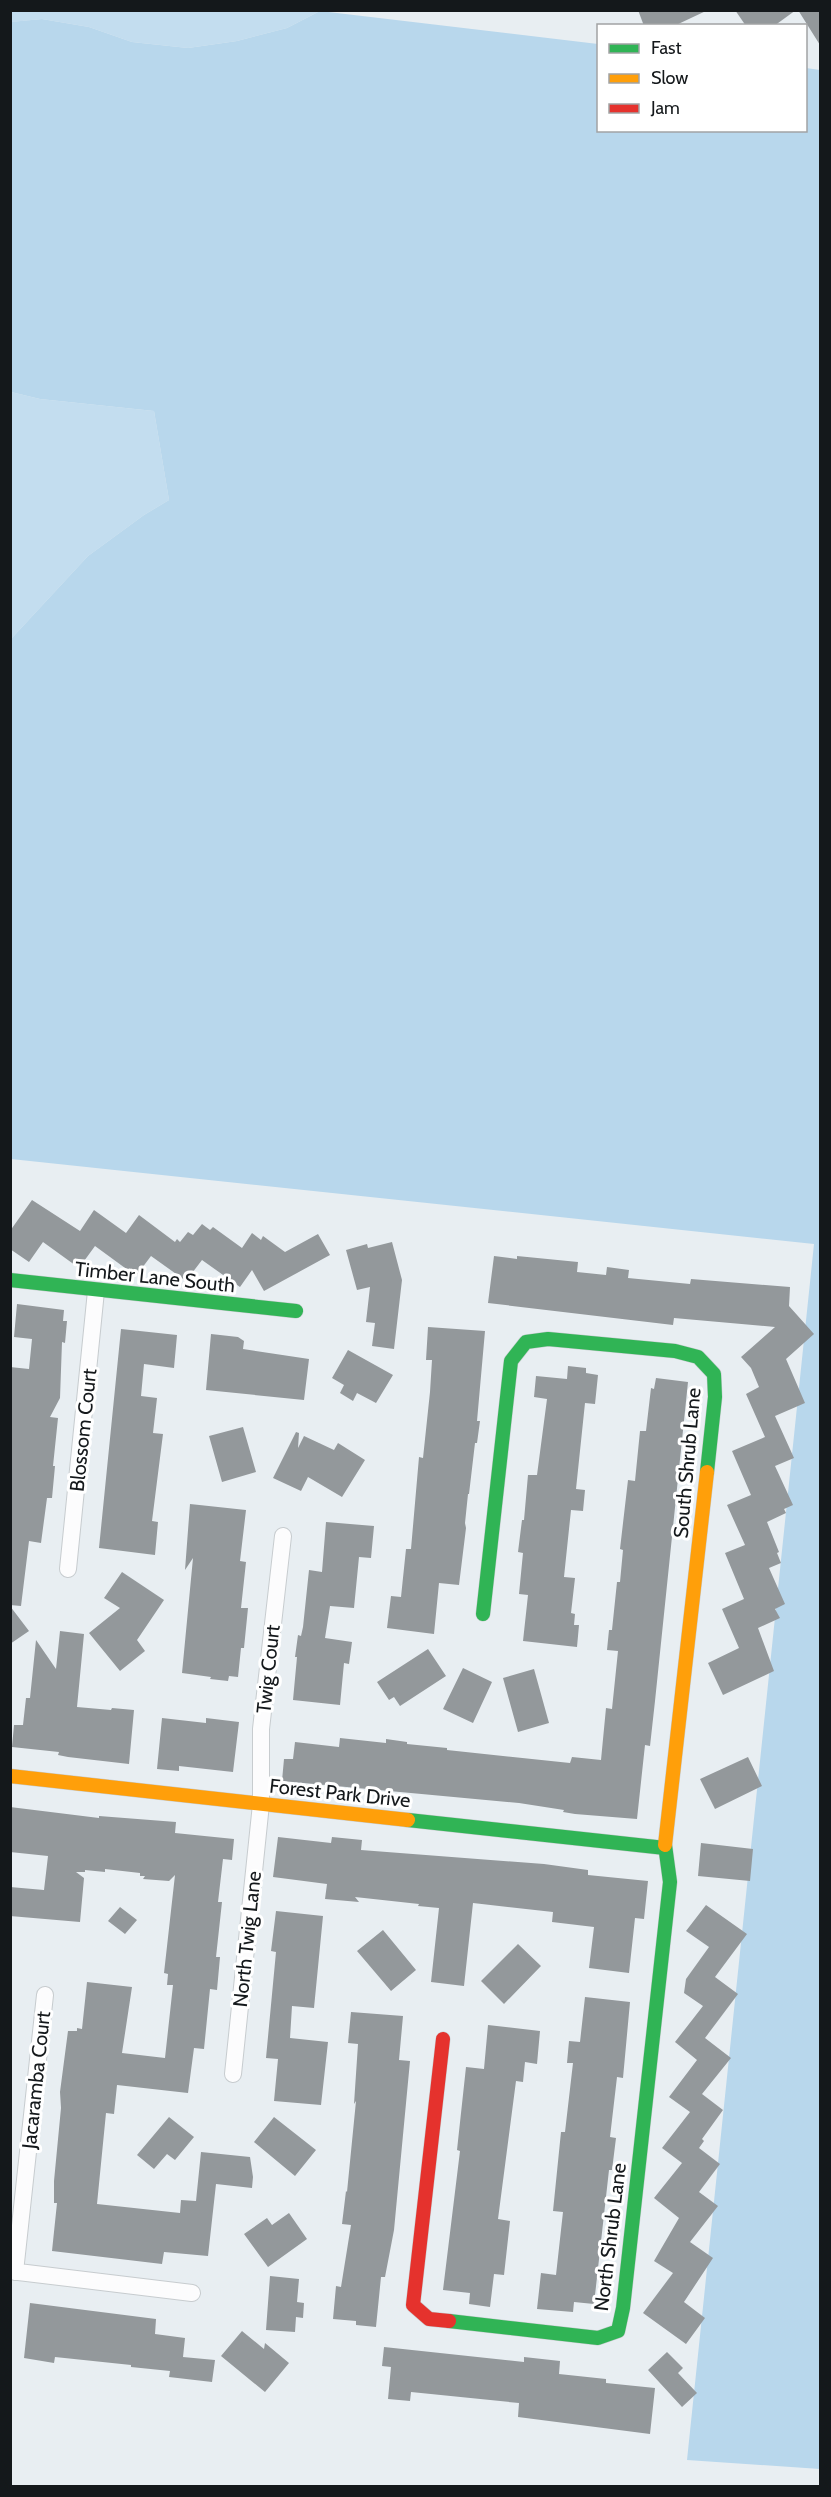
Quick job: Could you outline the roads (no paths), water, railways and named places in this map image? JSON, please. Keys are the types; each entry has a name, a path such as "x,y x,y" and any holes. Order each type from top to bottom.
{"street":[{"name":"Timber Lane South","path":"10,1280 296,1311"},
{"name":"Blossom Court","path":"68,1569 96,1291"},
{"name":"South Shrub Lane","path":"483,1614 511,1361 526,1342 548,1339 675,1351 698,1357 714,1374 715,1397 665,1848"},
{"name":"Twig Court","path":"261,1803 261,1729 283,1536"},
{"name":"Forest Park Drive","path":"10,1776 665,1848"},
{"name":"North Twig Lane","path":"233,2074 261,1803"},
{"name":"North Shrub Lane","path":"443,2038 413,2305 429,2319 598,2338 618,2331 623,2308 670,1882 665,1848"},
{"name":"Jacaramba Court","path":"13,2272 45,1995"},
{"path":"13,2272 192,2293"}]}
